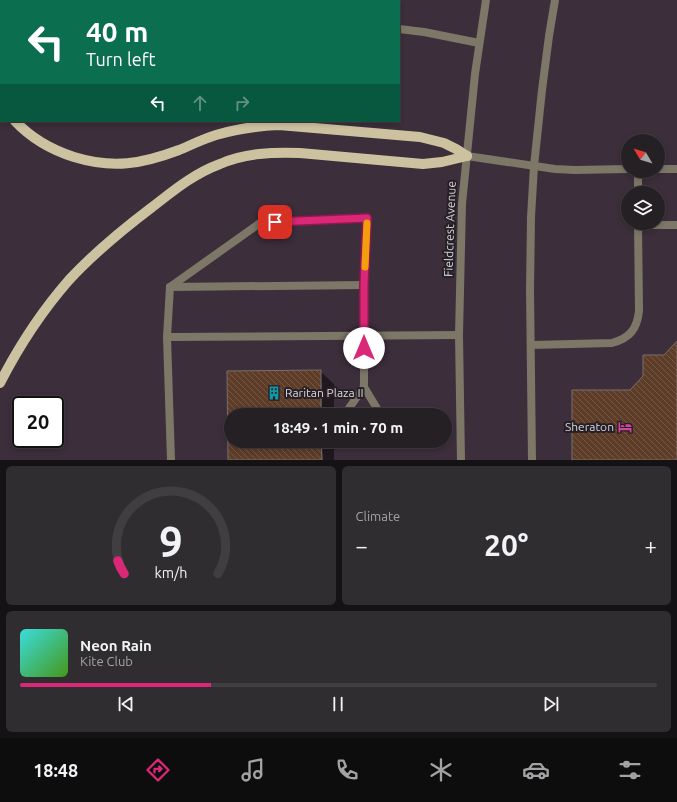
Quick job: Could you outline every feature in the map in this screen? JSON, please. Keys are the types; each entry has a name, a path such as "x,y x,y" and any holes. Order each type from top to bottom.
{"main road":[{"path":"16,122 30,135 66,155 109,164 144,161 162,156 230,131 262,125 279,125 420,137 444,143 467,156"},
{"path":"0,383 20,347 43,312 70,279 97,252 120,232 180,186 193,177 220,163 266,153 281,152 423,164 442,162 467,156"}],"street":[{"name":"Fieldcrest Avenue","path":"461,460 459,335 462,204 479,43 486,0"},
{"path":"532,460 530,234 534,166 543,76 555,0"},
{"path":"400,29 424,32 479,43"},
{"path":"467,156 534,166 575,170 621,169"},
{"path":"665,169 677,169"},
{"path":"170,287 260,223 367,218 364,285 364,387 377,408"},
{"path":"665,225 677,225"},
{"path":"531,345 612,343 625,339 630,334 634,329 638,317 638,230"},
{"path":"170,287 364,285"},
{"path":"170,287 167,336 171,460"},
{"path":"167,336 459,335"},
{"path":"350,408 364,387"}],"shaded area":[{"path":"400,0 677,0 677,460 0,460 0,122 400,122"}],"building":[{"name":"Sheraton","path":"677,341 677,460 572,460 572,390 630,390 643,376 643,355 664,355"},
{"name":"Raritan Plaza II","path":"321,370 321,408 227,408 227,371"},
{"name":"Raritan Plaza II","path":"228,448 321,448 322,460 228,460"}],"slow traffic":[{"path":"365,267 367,223"}],"place":[{"name":"Raritan Plaza II","path":"274,393"},
{"name":"Sheraton","path":"625,427"}],"route":[{"path":"275,222 367,218 364,285 364,348"}]}
